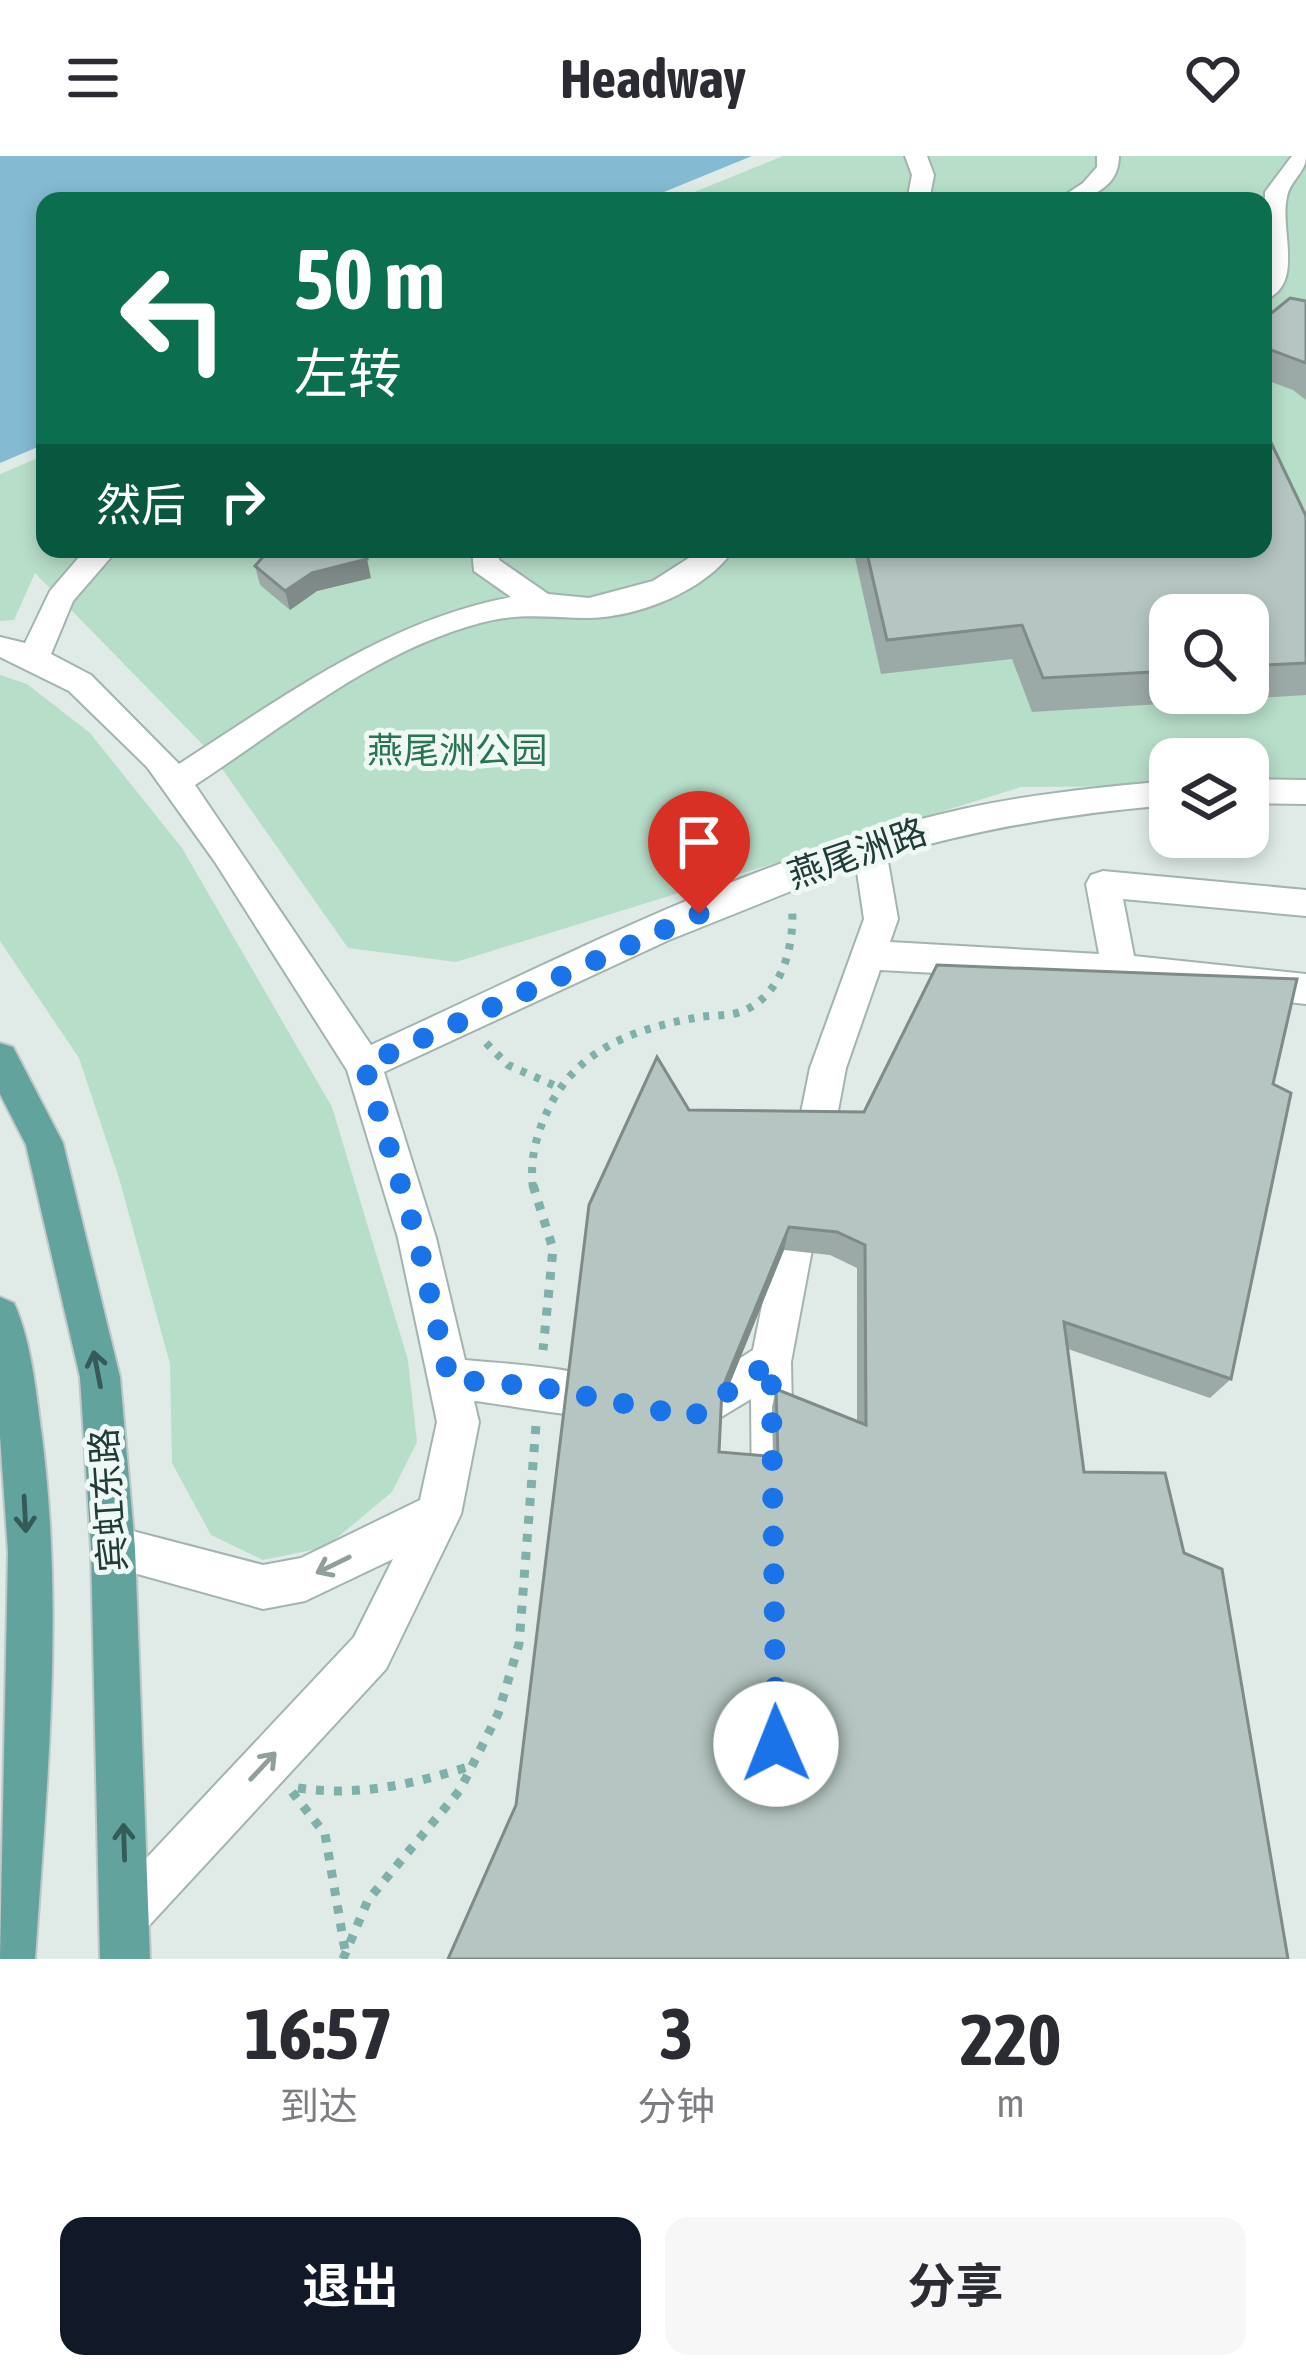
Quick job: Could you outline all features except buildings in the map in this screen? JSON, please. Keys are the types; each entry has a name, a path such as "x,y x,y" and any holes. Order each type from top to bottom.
{"main road":[{"name":"宾虹东路","path":"0,1058 44,1143 100,1377 113,1548 126,1936"},
{"path":"0,1316 17,1383 7,1951"}],"street":[{"path":"916,156 923,176 920,192"},
{"path":"1085,192 1108,168 1108,156"},
{"path":"1272,192 1288,168 1306,156"},
{"path":"1272,262 1306,275"},
{"path":"35,659 47,619 75,573 93,558"},
{"path":"484,558 484,564 544,604"},
{"path":"175,782 399,644 458,618 544,604 597,607 657,592 712,558"},
{"path":"0,647 80,683 158,759 226,853 364,1065 417,1238 458,1422 439,1514 370,1653 126,1936"},
{"path":"1269,791 1306,792"},
{"name":"燕尾洲路","path":"364,1065 811,864 952,821 1104,794 1149,793"},
{"path":"773,1553 771,1362 828,1068 881,920 871,857"},
{"path":"1119,970 1102,884 1306,903"},
{"path":"869,955 1119,970 1306,989"},
{"path":"449,1379 540,1387 692,1417 771,1362"},
{"path":"113,1548 262,1587 305,1579 439,1514"}],"path":[{"path":"463,1021 508,1065 560,1088"},
{"path":"345,1953 325,1834 287,1786 332,1795 403,1788 472,1766"}],"green space":[{"name":"燕尾洲公园","path":"783,156 1306,156 1306,785 1269,786 1269,738 1149,738 1149,786 1021,787 456,962 348,948 211,753 35,573 14,620 0,621 0,474 36,459 36,558 1272,558 1272,192 694,192"},
{"path":"0,675 27,684 90,733 182,848 332,1107 408,1360 417,1442 392,1492 326,1547 263,1560 211,1535 172,1463 170,1364 119,1178 79,1058 0,941"}],"water":[{"path":"0,156 752,156 664,192 36,192 36,448 0,463"}],"route":[{"path":"699,914 364,1065 417,1238 449,1379 540,1387 692,1417 771,1362 776,1744"}]}
